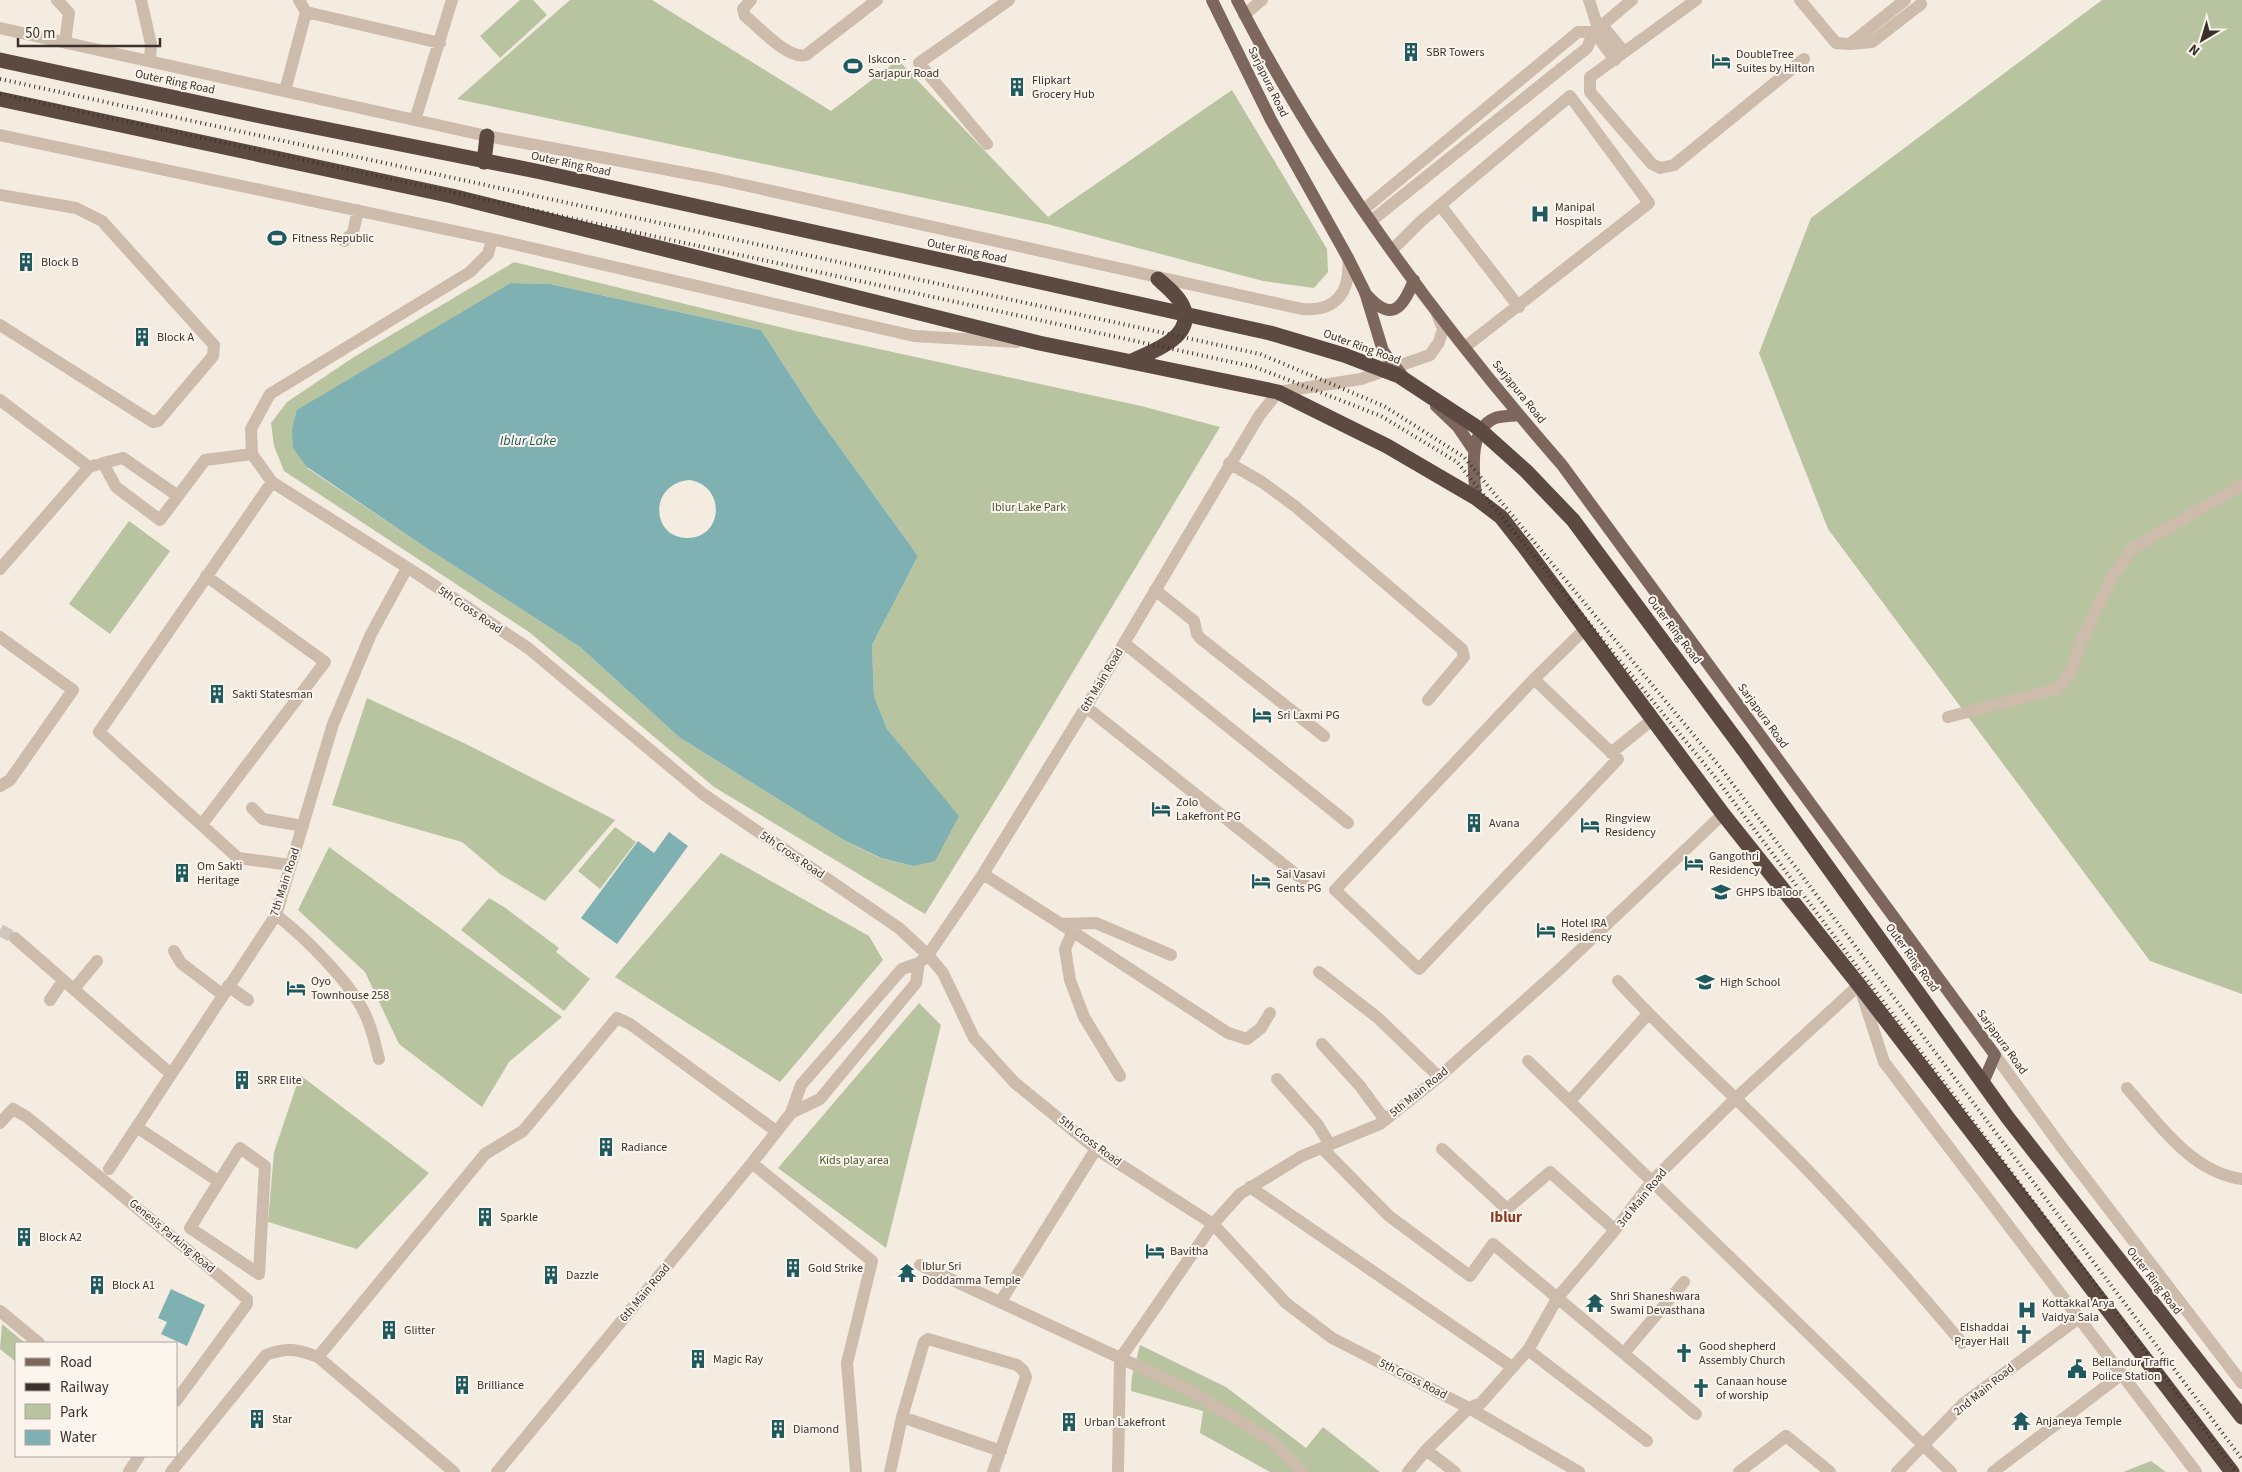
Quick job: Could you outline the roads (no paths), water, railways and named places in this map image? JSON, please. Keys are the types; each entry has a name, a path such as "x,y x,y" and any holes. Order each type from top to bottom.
{"highway":[{"name":"Outer Ring Road","path":"0,60 968,266 1270,333 1344,355 1399,376 1478,428 1526,471 1573,520 1743,749 1983,1083 2054,1178 2242,1417"},
{"path":"0,99 452,196 1039,343 1278,392 1387,446 1476,498 1501,518 1586,628 1722,814 1859,985 2232,1472"},
{"path":"484,162 486,136"},
{"path":"1130,362 1169,343 1179,334 1184,323 1184,308 1175,295 1158,278"}],"main road":[{"name":"Sarjapura Road","path":"1212,0 1271,120 1365,292 1383,351 1395,368 1419,393 1458,427 1473,449"},
{"name":"Sarjapura Road","path":"1237,0 1297,110 1362,210 1519,416 1562,465 1995,1055"},
{"path":"1365,292 1373,302 1390,310 1397,309 1403,304 1414,280"},
{"path":"1476,498 1473,449 1487,425 1495,418 1519,416"},
{"path":"1983,1083 1995,1055"}],"street":[{"path":"57,0 69,13 65,42"},
{"path":"140,0 151,44 150,61"},
{"path":"285,91 306,12 299,0"},
{"path":"751,0 743,9 745,16 788,52 799,57 806,55 877,0"},
{"path":"987,144 919,63 1009,0"},
{"path":"1244,15 1262,0"},
{"path":"1589,0 1598,29 1619,56"},
{"path":"1371,221 1587,48 1598,29 1632,0"},
{"path":"1696,0 1590,78 1590,92 1652,164 1660,168 1674,165 1804,59"},
{"path":"1800,0 1836,43 1850,44 1872,42 1921,4"},
{"path":"1850,44 1906,0"},
{"path":"415,120 455,1"},
{"path":"306,12 440,44"},
{"path":"0,28 486,136 717,179 1302,309 1316,310 1335,303 1348,282 1348,258"},
{"path":"1362,210 1578,32 1598,29"},
{"path":"1392,250 1440,205 1570,96 1649,202 1466,348"},
{"path":"0,135 492,239 914,336 1039,343"},
{"path":"0,195 76,208 102,221 214,345 215,350 213,356 158,420 153,422 0,325"},
{"path":"1440,205 1519,307"},
{"path":"344,242 353,233 358,210"},
{"path":"104,463 116,487 160,520 205,460 252,454 251,429 270,394 470,272 488,254 492,239"},
{"path":"1278,392 1361,379 1430,355 1439,342 1443,329 1436,309"},
{"name":"6th Main Road","path":"791,1113 820,1099 916,983 923,959 984,874 1086,707 1229,463 1254,423 1278,392"},
{"path":"0,400 89,467"},
{"name":"5th Cross Road","path":"252,454 272,482 408,568 528,648 703,794 899,928 923,959 943,973 974,1038 1015,1083 1096,1149 1213,1224 1286,1303 1332,1338 1469,1408 1578,1472"},
{"path":"0,570 89,467 122,458 178,496"},
{"path":"1229,463 1262,482 1296,508 1462,649 1464,656 1428,700"},
{"path":"272,482 99,732 203,823 238,858 291,865"},
{"path":"1948,717 2057,689 2071,672 2079,646 2112,577 2133,548 2242,485"},
{"name":"7th Main Road","path":"109,1169 138,1128 171,1074 276,915 333,724 371,634 408,568"},
{"path":"203,823 325,662 206,576"},
{"path":"1155,590 1194,621 1200,638 1324,736"},
{"path":"1534,680 1618,759 1419,969 1335,890 1534,680 1586,628"},
{"path":"0,637 73,690 10,780 0,786"},
{"path":"1124,643 1348,823"},
{"path":"1086,707 1303,880"},
{"path":"1611,753 1653,719"},
{"path":"252,808 263,819 303,826"},
{"name":"5th Main Road","path":"1120,1359 1213,1224 1240,1194 1302,1156 1380,1124 1439,1077 1560,969 1722,814"},
{"path":"984,874 1228,1033 1246,1039 1261,1028 1270,1013"},
{"path":"276,915 298,931 338,975 365,1014 379,1059"},
{"path":"1061,924 1096,923 1171,955"},
{"path":"1073,931 1065,949 1070,980 1084,1017 1120,1076"},
{"path":"15,938 171,1074"},
{"path":"174,951 181,963 226,990 248,1000"},
{"name":"6th Main Road","path":"500,1471 791,1113 801,1085 902,969 923,959"},
{"path":"74,989 96,961"},
{"path":"1319,972 1378,1018 1439,1077"},
{"path":"50,1000 63,980"},
{"path":"1618,981 1648,1014 1783,1144 1884,1251 1962,1343"},
{"path":"1859,985 1884,1062 2196,1472"},
{"name":"3rd Main Road","path":"1408,1472 1426,1450 1469,1408 1481,1403 1528,1350 1558,1297 1615,1230 1652,1181 1735,1099 1859,985"},
{"path":"1570,1101 1648,1014"},
{"path":"318,1356 485,1154 523,1131 617,1018 630,1024 776,1132"},
{"path":"1322,1044 1360,1086 1385,1120"},
{"name":"Sarjapura Road","path":"1995,1055 2060,1145 2242,1383"},
{"path":"1528,1060 1951,1472"},
{"path":"1276,1079 1318,1125 1326,1147 1389,1216 1470,1276 1493,1244 1696,1414"},
{"path":"2127,1088 2179,1148 2225,1177 2242,1179"},
{"name":"Genesis Parking Road","path":"0,1123 13,1109 27,1117 247,1299 247,1304 178,1398"},
{"path":"138,1128 218,1181"},
{"path":"240,1148 265,1166 259,1274 190,1228 218,1181 240,1148"},
{"path":"1001,1301 1096,1149"},
{"path":"1442,1149 1507,1209 1550,1172 1615,1230"},
{"path":"752,1163 872,1261 847,1363 856,1472"},
{"path":"1250,1187 1512,1367"},
{"path":"920,1265 1185,1388 1226,1411 1271,1440 1292,1459 1302,1472"},
{"path":"1624,1353 1684,1282"},
{"path":"0,1312 38,1342"},
{"name":"2nd Main Road","path":"1897,1472 1964,1403 2079,1318"},
{"path":"890,1472 902,1417 924,1342 928,1339 1017,1365 1023,1370 1026,1377 993,1472"},
{"path":"171,1472 266,1355 281,1349 298,1349 318,1356 454,1472"},
{"path":"1528,1350 1648,1441"},
{"path":"1118,1472 1120,1359"},
{"path":"1993,1472 2122,1374"},
{"path":"902,1417 1001,1451"},
{"path":"1739,1472 1786,1436 1829,1472"},
{"path":"1426,1450 1455,1472"},
{"path":"128,1472 137,1457"}],"water":[{"name":"Iblur Lake","path":"511,283 550,284 761,330 817,416 918,556 872,645 874,696 887,729 959,816 935,861 913,866 881,858 842,839 679,737 580,647 422,545 307,467 293,448 292,429 297,410","holes":["689,480 701,484 710,491 714,500 716,511 714,521 709,529 700,535 688,538 676,536 667,530 661,521 659,511 661,500 666,491 676,484"]},
{"path":"669,832 688,846 617,944 581,918 638,841 654,853"},
{"path":"171,1289 205,1305 187,1346 161,1334 167,1322 158,1318"}],"tunnel":[{"path":"0,930 15,938"}],"railway":[{"path":"0,79 1260,354 1384,406 1464,457 1720,767 2242,1459"},
{"path":"0,94 1255,367 1381,416 1457,462 1715,777 2236,1472"}],"place":[{"name":"SBR Towers","path":"1411,52"},
{"name":"DoubleTree Suites by Hilton","path":"1721,61"},
{"name":"Iskcon - Sarjapur Road","path":"853,66"},
{"name":"Flipkart Grocery Hub","path":"1017,87"},
{"name":"Manipal Hospitals","path":"1540,214"},
{"name":"Fitness Republic","path":"277,238"},
{"name":"Block B","path":"26,262"},
{"name":"Block A","path":"142,337"},
{"name":"Sakti Statesman","path":"217,694"},
{"name":"Sri Laxmi PG","path":"1262,715"},
{"name":"Zolo Lakefront PG","path":"1161,809"},
{"name":"Avana","path":"1474,823"},
{"name":"Ringview Residency","path":"1590,825"},
{"name":"Gangothri Residency","path":"1694,863"},
{"name":"Om Sakti Heritage","path":"182,873"},
{"name":"Sai Vasavi Gents PG","path":"1261,881"},
{"name":"GHPS Ibaloor","path":"1721,892"},
{"name":"Hotel IRA Residency","path":"1546,930"},
{"name":"High School","path":"1705,982"},
{"name":"Oyo Townhouse 258","path":"296,988"},
{"name":"SRR Elite","path":"242,1080"},
{"name":"Radiance","path":"606,1147"},
{"name":"Sparkle","path":"485,1217"},
{"name":"Block A2","path":"24,1237"},
{"name":"Bavitha","path":"1155,1251"},
{"name":"Gold Strike","path":"793,1268"},
{"name":"Iblur Sri Doddamma Temple","path":"907,1273"},
{"name":"Dazzle","path":"551,1275"},
{"name":"Block A1","path":"97,1285"},
{"name":"Shri Shaneshwara Swami Devasthana","path":"1595,1303"},
{"name":"Kottakkal Arya Vaidya Sala","path":"2027,1310"},
{"name":"Glitter","path":"389,1330"},
{"name":"Elshaddai Prayer Hall","path":"2024,1334"},
{"name":"Good shepherd Assembly Church","path":"1684,1353"},
{"name":"Magic Ray","path":"698,1359"},
{"name":"Bellandur Traffic Police Station","path":"2077,1369"},
{"name":"Brilliance","path":"462,1385"},
{"name":"Canaan house of worship","path":"1701,1388"},
{"name":"Star","path":"257,1419"},
{"name":"Anjaneya Temple","path":"2021,1421"},
{"name":"Urban Lakefront","path":"1069,1422"},
{"name":"Diamond","path":"778,1429"}],"district":[{"name":"Iblur","path":"1506,1217"}],"park label":[{"name":"Iblur Lake Park","path":"1029,507"},
{"name":"Kids play area","path":"854,1160"}]}
